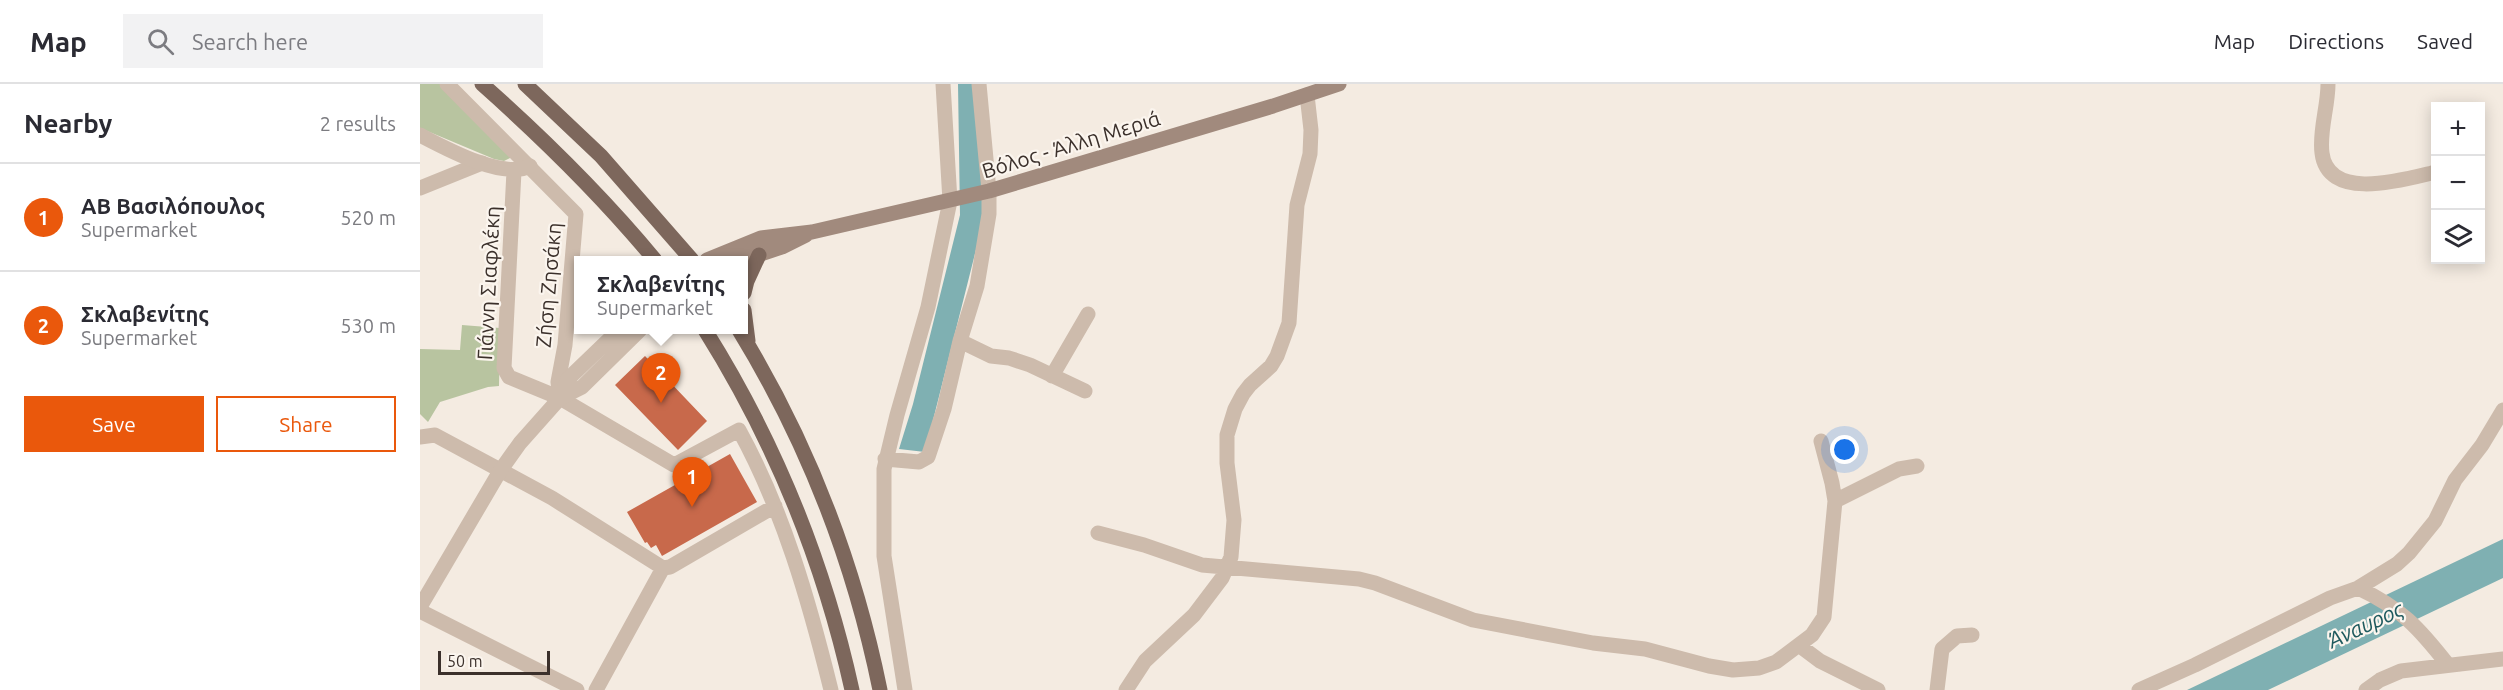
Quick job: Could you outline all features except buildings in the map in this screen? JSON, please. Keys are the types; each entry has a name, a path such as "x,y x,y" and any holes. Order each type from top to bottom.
{"main road":[{"path":"482,84 598,193 651,256"},
{"path":"525,84 601,156 688,256"},
{"name":"Βόλος - Άλλη Μεριά","path":"719,256 761,238 812,232 989,191 1339,84"},
{"name":"Βόλος - Άλλη Μεριά","path":"748,259 791,244 812,232"},
{"path":"748,279 759,255"},
{"path":"707,334 745,397 777,465 825,589 852,690"},
{"path":"741,334 795,435 842,545 854,581 880,690"},
{"path":"747,334 749,347"}],"street":[{"name":"Ζήση Ζησάκη","path":"447,84 573,210 577,218 565,345 558,382 560,398"},
{"path":"905,690 884,556 885,459 928,307 950,201 943,84"},
{"path":"885,459 919,462 928,457 944,409 960,341 977,286 987,234 989,191 979,84"},
{"path":"2328,84 2322,153 2328,167 2339,180 2356,183 2387,183 2431,173"},
{"path":"1126,690 1145,661 1194,615 1227,568 1234,530 1227,463 1227,435 1235,409 1246,389 1271,366 1277,356 1288,323 1297,205 1310,154 1311,129 1307,95"},
{"path":"420,135 482,163 514,171 530,166"},
{"path":"420,188 482,163"},
{"name":"Γιάννη Σιαφλέκη","path":"514,171 504,368 509,377 560,398 674,465 739,430 758,465 775,506"},
{"path":"1052,376 1088,314"},
{"path":"577,690 420,609 500,471 524,438 560,398 568,379 615,334"},
{"path":"560,398 582,387 636,334"},
{"path":"960,341 991,356 1009,358 1085,391"},
{"path":"2139,690 2330,598 2358,588 2397,564 2435,521 2455,480 2482,445 2503,411"},
{"path":"424,432 552,498 663,568 670,567 775,506 811,614 831,690"},
{"path":"1098,532 1144,545 1196,564 1359,579 1473,620 1593,643 1645,649 1722,668 1751,669 1768,666 1800,646 1820,626 1826,613 1834,501 1832,483 1821,441"},
{"path":"1834,501 1899,469 1917,466"},
{"path":"596,690 663,568"},
{"path":"2358,588 2397,610 2424,635 2448,665"},
{"path":"1937,690 1942,649 1957,636 1972,635"},
{"path":"1800,646 1820,661 1878,690"},
{"path":"2366,690 2379,680 2401,671 2503,659"}],"green space":[{"path":"420,84 440,84 512,157 504,161 494,159 420,128"},
{"path":"462,325 500,328 499,386 488,387 440,402 428,422 420,414 420,349 460,350"}],"water":[{"path":"958,84 976,84 985,214 925,452 899,449 913,404 960,215"},
{"name":"Άναυρος","path":"2503,539 2503,578 2268,690 2187,690"}],"place":[{"name":"Σκλαβενίτης","path":"661,403"},
{"name":"ΑΒ Βασιλόπουλος","path":"692,507"}]}
